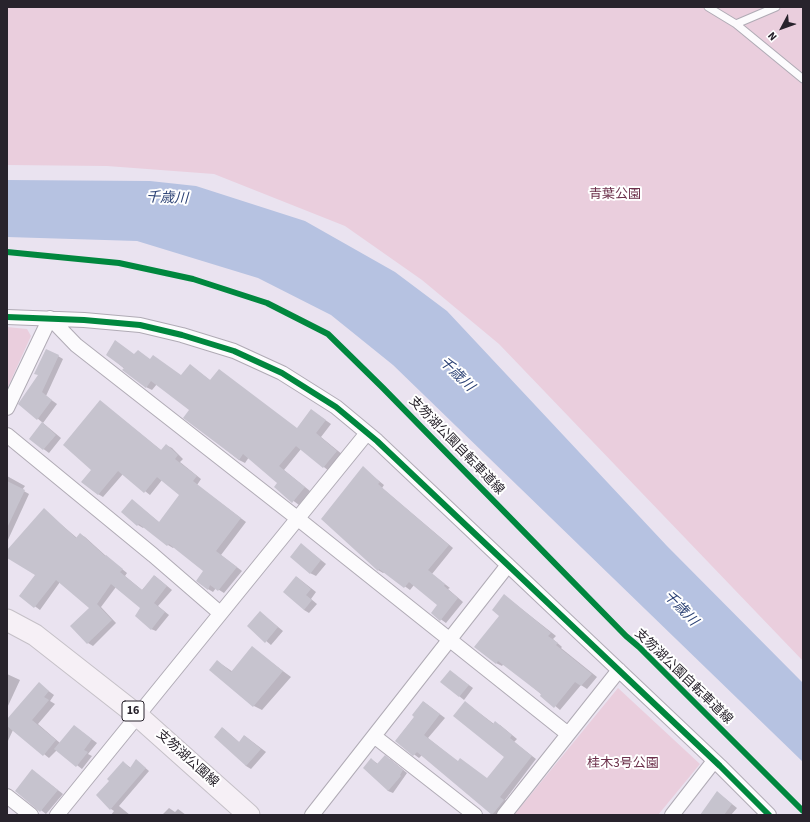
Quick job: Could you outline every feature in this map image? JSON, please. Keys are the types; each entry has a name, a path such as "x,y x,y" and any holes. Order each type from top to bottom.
{"main road":[{"name":"支笏湖公園線","path":"7,620 35,634 137,715 249,815"}],"street":[{"path":"7,317 84,320 140,325 182,335 234,351 289,378 336,406 367,433 508,565 769,815"},
{"path":"7,408 50,318"},
{"path":"50,318 76,345 298,518 568,734"},
{"path":"57,815 367,433"},
{"path":"7,435 153,555 220,613"},
{"path":"312,815 508,565"},
{"path":"504,815 619,670"},
{"path":"374,736 475,815"},
{"path":"672,815 714,761"},
{"path":"7,796 31,815"}],"lane":[{"path":"708,7 736,24 803,79"},
{"path":"736,24 776,7"}],"green space":[{"name":"青葉公園","path":"7,7 803,7 803,661 499,344 422,280 345,226 214,174 107,166 7,165"},
{"path":"7,327 27,329 31,336 7,389"},
{"name":"桂木3号公園","path":"618,688 700,764 658,815 514,815"}],"water":[{"name":"千歳川","path":"7,180 150,181 196,186 305,221 395,272 447,311 667,546 803,683 803,762 393,365 331,315 258,278 137,241 7,237"}],"building":[{"path":"115,340 134,354 138,350 150,359 153,355 181,375 190,364 210,380 219,369 297,428 311,409 326,420 316,433 337,451 323,468 296,446 279,466 305,487 292,503 274,487 277,483 243,454 239,460 183,418 189,410 151,381 146,388 122,370 124,368 106,355"},
{"path":"46,349 59,355 42,392 52,400 37,420 18,404 38,375 34,374"},
{"path":"100,400 161,450 166,444 178,455 175,459 197,476 193,481 241,518 216,551 237,567 218,591 210,585 208,590 196,581 203,571 169,544 167,546 139,524 137,526 121,512 132,499 159,522 179,495 157,477 144,493 118,471 98,495 81,482 91,470 63,445"},
{"path":"42,422 56,435 43,450 29,439"},
{"path":"363,466 380,482 378,484 449,545 428,570 445,584 444,586 458,598 440,621 431,613 437,605 409,582 404,588 379,569 378,571 321,519"},
{"path":"7,481 25,490 7,528"},
{"path":"44,508 76,538 80,533 105,556 106,555 123,569 120,572 142,590 154,575 167,586 154,603 165,612 151,630 135,616 140,608 111,584 97,604 112,620 87,644 70,626 89,608 56,580 34,608 19,596 35,575 7,558 7,550"},
{"path":"301,543 321,560 310,574 290,557"},
{"path":"296,576 311,589 306,595 312,600 304,610 283,592"},
{"path":"504,594 551,633 548,636 558,643 556,645 592,674 581,686 575,682 554,708 540,696 541,694 498,661 496,664 474,647 499,616 492,610"},
{"path":"260,611 278,627 265,643 247,626"},
{"path":"252,646 283,671 253,707 209,670 217,660 231,672"},
{"path":"450,670 469,685 459,697 440,682"},
{"path":"39,682 49,691 44,697 49,700 32,720 56,740 43,756 7,726 7,719"},
{"path":"423,701 440,714 424,735 458,761 460,758 487,778 504,757 453,716 465,701 493,724 495,721 512,735 510,738 532,756 500,797 504,800 492,815 417,752 413,756 395,741 414,717 412,715"},
{"path":"74,725 92,739 84,750 88,752 76,767 54,749"},
{"path":"222,727 239,742 244,735 261,749 246,766 214,737"},
{"path":"385,755 403,770 400,775 401,776 388,791 363,768 371,758 377,764"},
{"path":"136,759 146,768 110,810 96,795 109,781 107,779 123,761 130,768"},
{"path":"32,769 58,790 40,812 15,791"},
{"path":"717,791 732,804 724,815 700,815"}],"cycle path":[{"name":"支笏湖公園自転車道線","path":"7,252 119,263 193,279 267,303 328,334 383,388 626,636 639,647 803,811"},
{"path":"7,317 84,320 140,325 182,335 234,351 282,373 336,407 377,441 720,766 769,815"}]}
